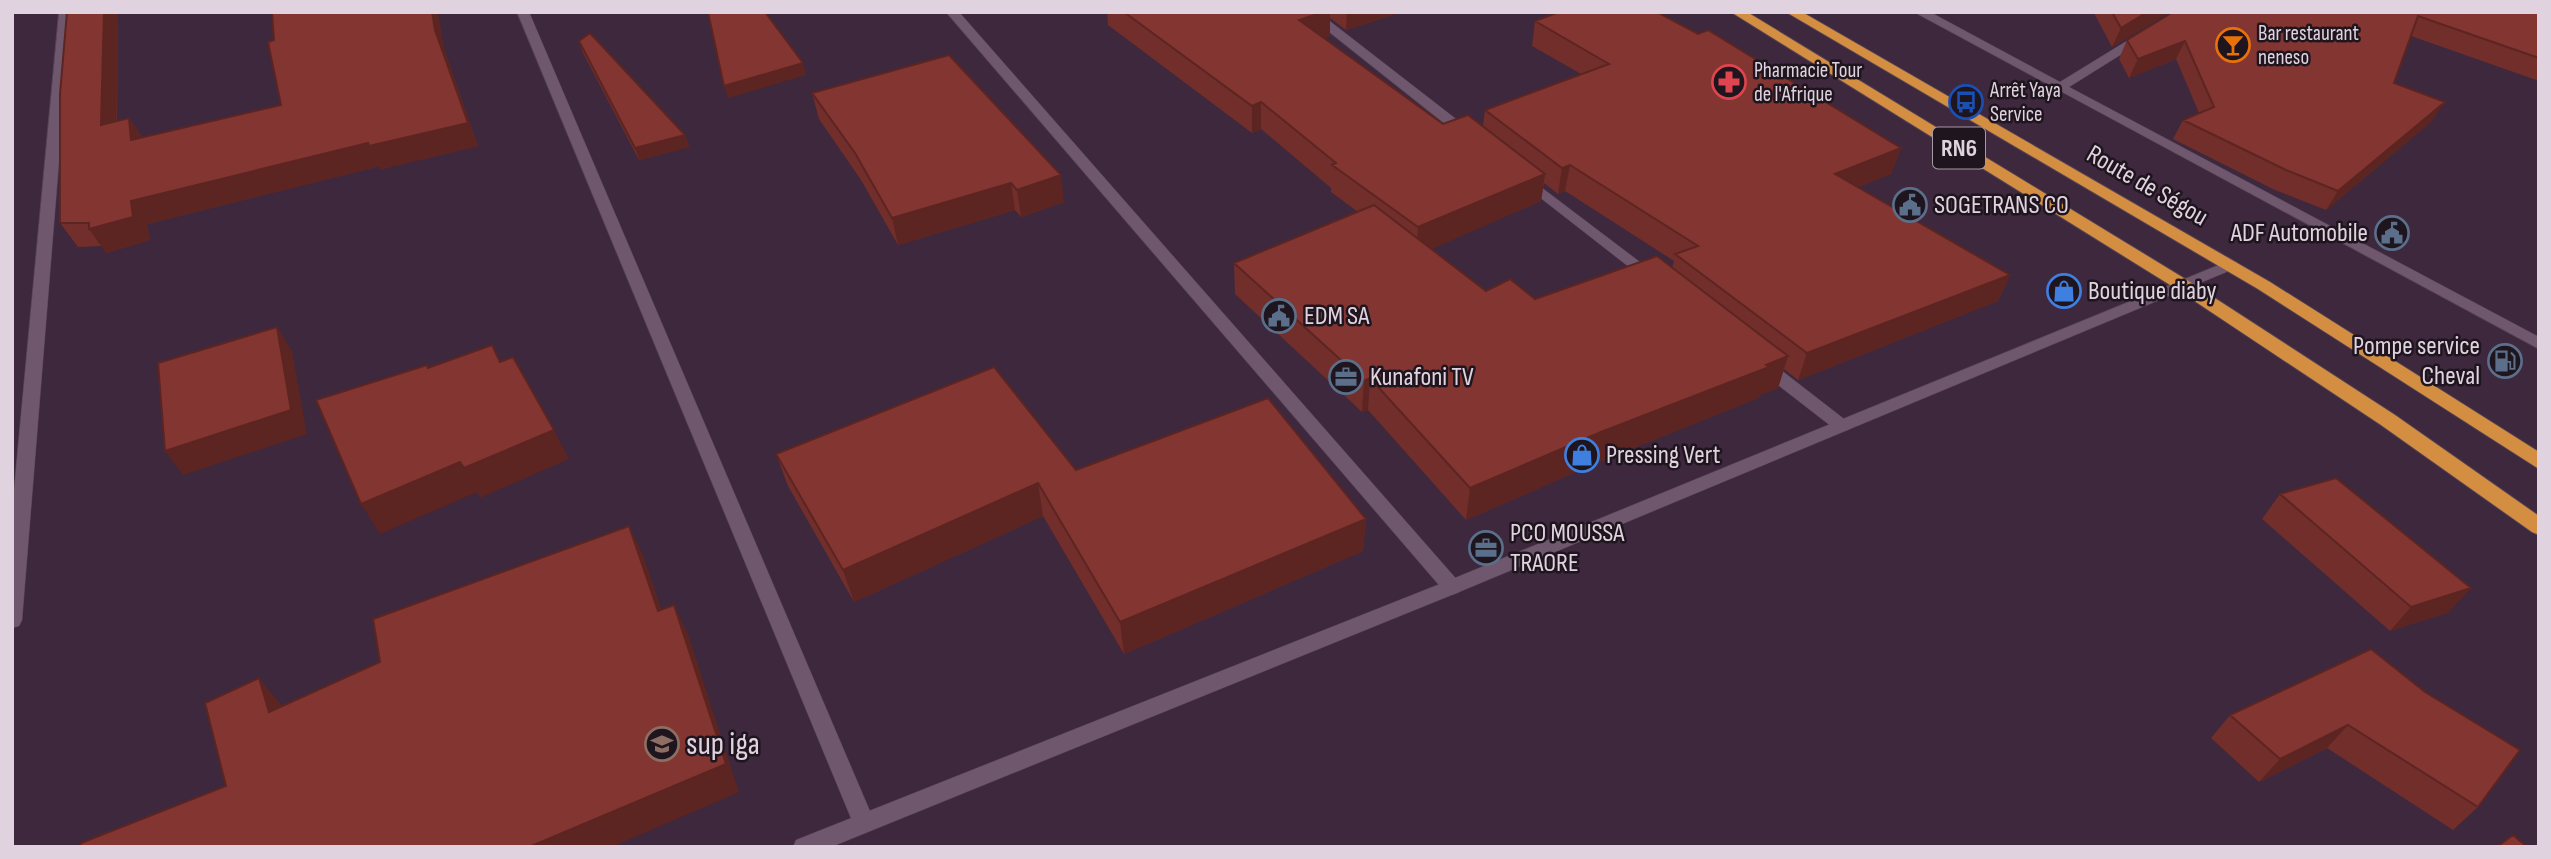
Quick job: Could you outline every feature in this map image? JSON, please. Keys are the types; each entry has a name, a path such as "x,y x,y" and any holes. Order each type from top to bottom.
{"highway":[{"name":"RN6","path":"1737,12 2181,284 2388,420 2539,527"},
{"name":"Route de Ségou","path":"1792,12 2231,265 2437,391 2539,461"}],"street":[{"path":"12,620 65,12"},
{"path":"523,12 864,823"},
{"path":"952,12 1452,587"},
{"path":"1310,12 1484,147"},
{"path":"1920,12 2539,344"},
{"path":"2060,87 2183,12"},
{"path":"1516,173 1668,291"},
{"path":"804,847 1452,587 2231,265"},
{"path":"1745,350 1842,426"}],"building":[{"path":"67,12 104,12 101,125 129,118 131,140 281,105 268,42 274,40 272,12 432,12 435,30 468,123 369,146 368,143 131,201 133,217 89,229 89,223 60,223 60,94"},
{"path":"708,12 765,12 803,63 724,86"},
{"path":"1124,12 1323,12 1299,20 1443,124 1468,115 1545,174 1418,227 1332,165 1336,163 1261,102 1252,106"},
{"path":"1559,12 1657,12 1698,34 1708,30 1901,148 1835,174 2010,275 1807,353 1675,254 1698,246 1570,165 1562,168 1485,110 1609,64 1535,21"},
{"path":"2112,12 2147,12 2121,28"},
{"path":"2173,12 2539,12 2539,58 2418,16 2394,83 2445,102 2338,191 2286,170 2183,120 2214,107 2185,41 2138,59 2127,40"},
{"path":"590,33 685,135 635,148 579,41"},
{"path":"949,55 1061,175 1017,190 1011,183 892,218 855,153 812,93"},
{"path":"1374,205 1486,291 1510,279 1535,299 1657,256 1788,356 1766,365 1769,367 1601,432 1470,488 1370,378 1364,381 1234,263"},
{"path":"277,327 291,410 165,451 158,363"},
{"path":"492,345 500,362 513,357 554,430 464,468 460,462 361,504 316,400 427,365 428,368"},
{"path":"994,367 1076,470 1268,398 1366,519 1120,622 1038,483 843,570 776,454"},
{"path":"2336,478 2471,588 2411,607 2280,494"},
{"path":"629,526 658,611 674,605 726,764 529,847 81,847 81,843 226,786 205,703 259,678 269,712 380,662 373,619"},
{"path":"2371,649 2425,692 2520,750 2478,807 2348,725 2280,759 2230,715"},
{"path":"2513,835 2527,847 2497,847"}],"place":[{"name":"Bar restaurant neneso","path":"2233,45"},
{"name":"Pharmacie Tour de l'Afrique","path":"1729,82"},
{"name":"Arrêt Yaya Service","path":"1966,102"},
{"name":"SOGETRANS CO","path":"1910,205"},
{"name":"ADF Automobile","path":"2392,233"},
{"name":"Boutique diaby","path":"2064,291"},
{"name":"EDM SA","path":"1279,316"},
{"name":"Pompe service Cheval","path":"2505,361"},
{"name":"Kunafoni TV","path":"1346,377"},
{"name":"Pressing Vert","path":"1582,455"},
{"name":"PCO MOUSSA TRAORE","path":"1486,548"},
{"name":"sup iga","path":"662,744"}]}
